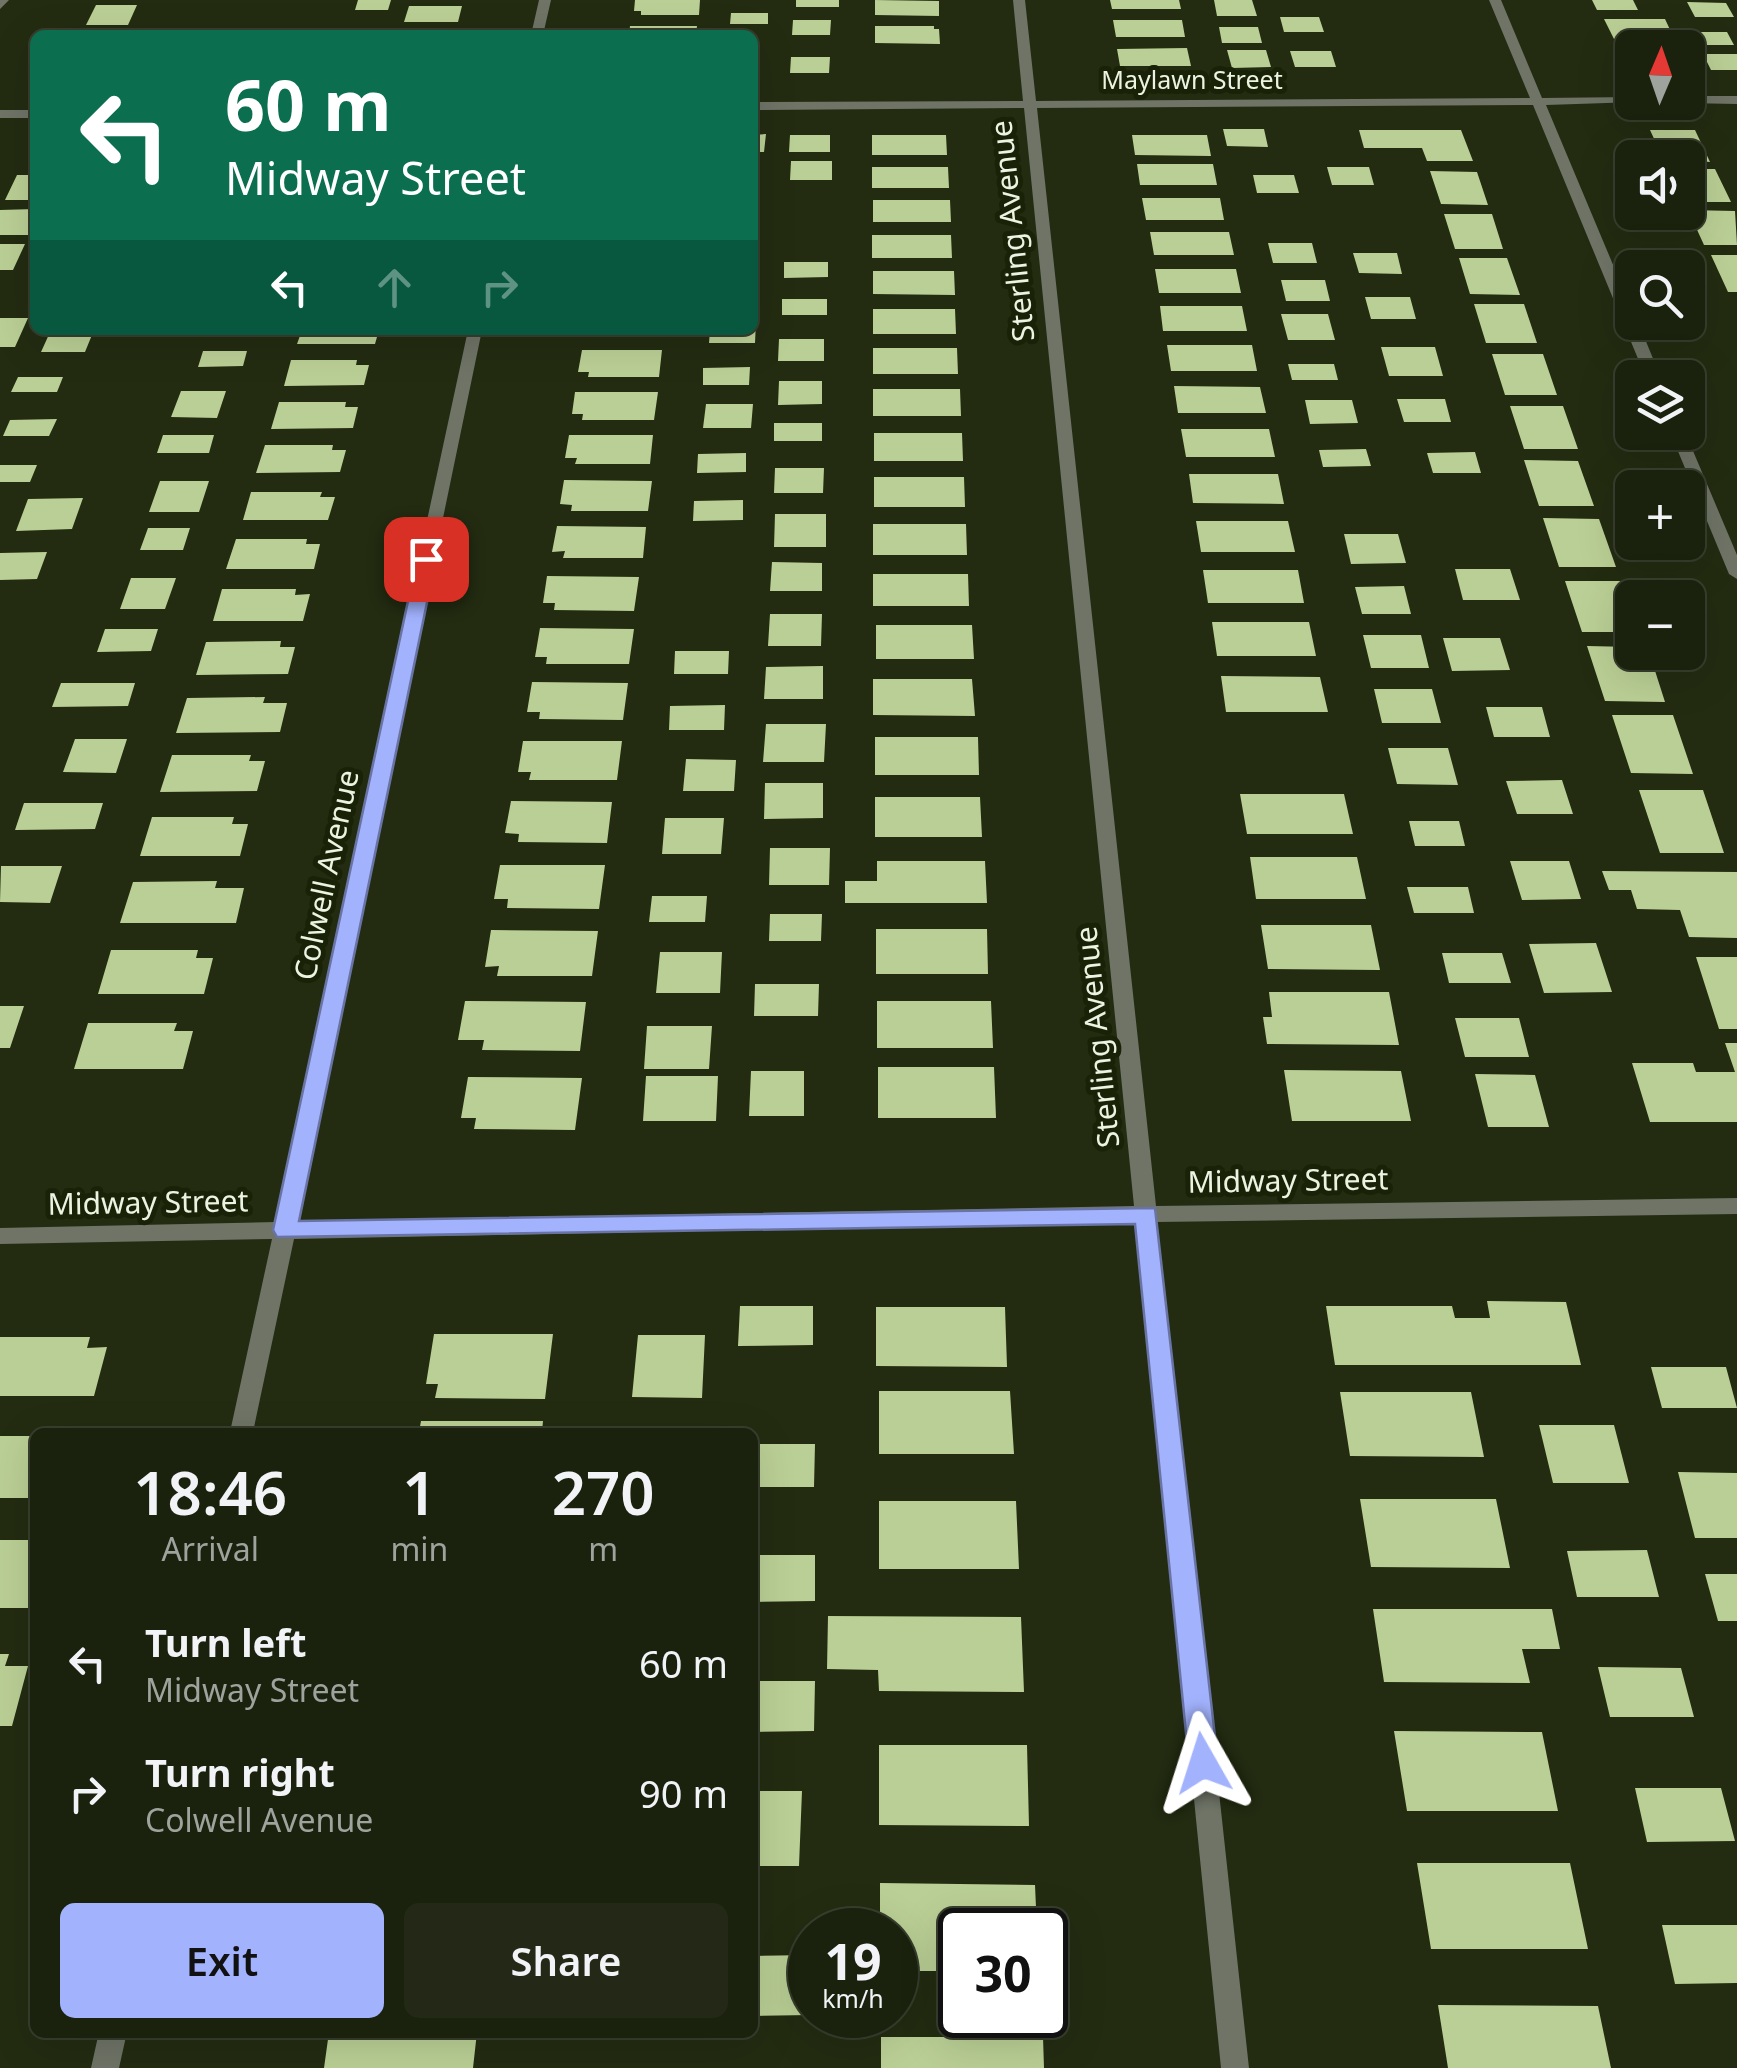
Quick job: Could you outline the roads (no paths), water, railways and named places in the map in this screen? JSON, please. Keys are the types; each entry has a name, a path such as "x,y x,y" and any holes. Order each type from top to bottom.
{"street":[{"path":"538,30 545,0"},
{"name":"Sterling Avenue","path":"1020,0 1235,2068"},
{"path":"1495,0 1646,360"},
{"name":"Maylawn Street","path":"758,106 1615,100"},
{"path":"1705,100 1737,100"},
{"path":"0,114 30,114"},
{"name":"Colwell Avenue","path":"243,1428 474,335"},
{"path":"1685,450 1737,574"},
{"name":"Midway Street","path":"0,1236 1737,1206"},
{"path":"105,2068 112,2038"}]}
